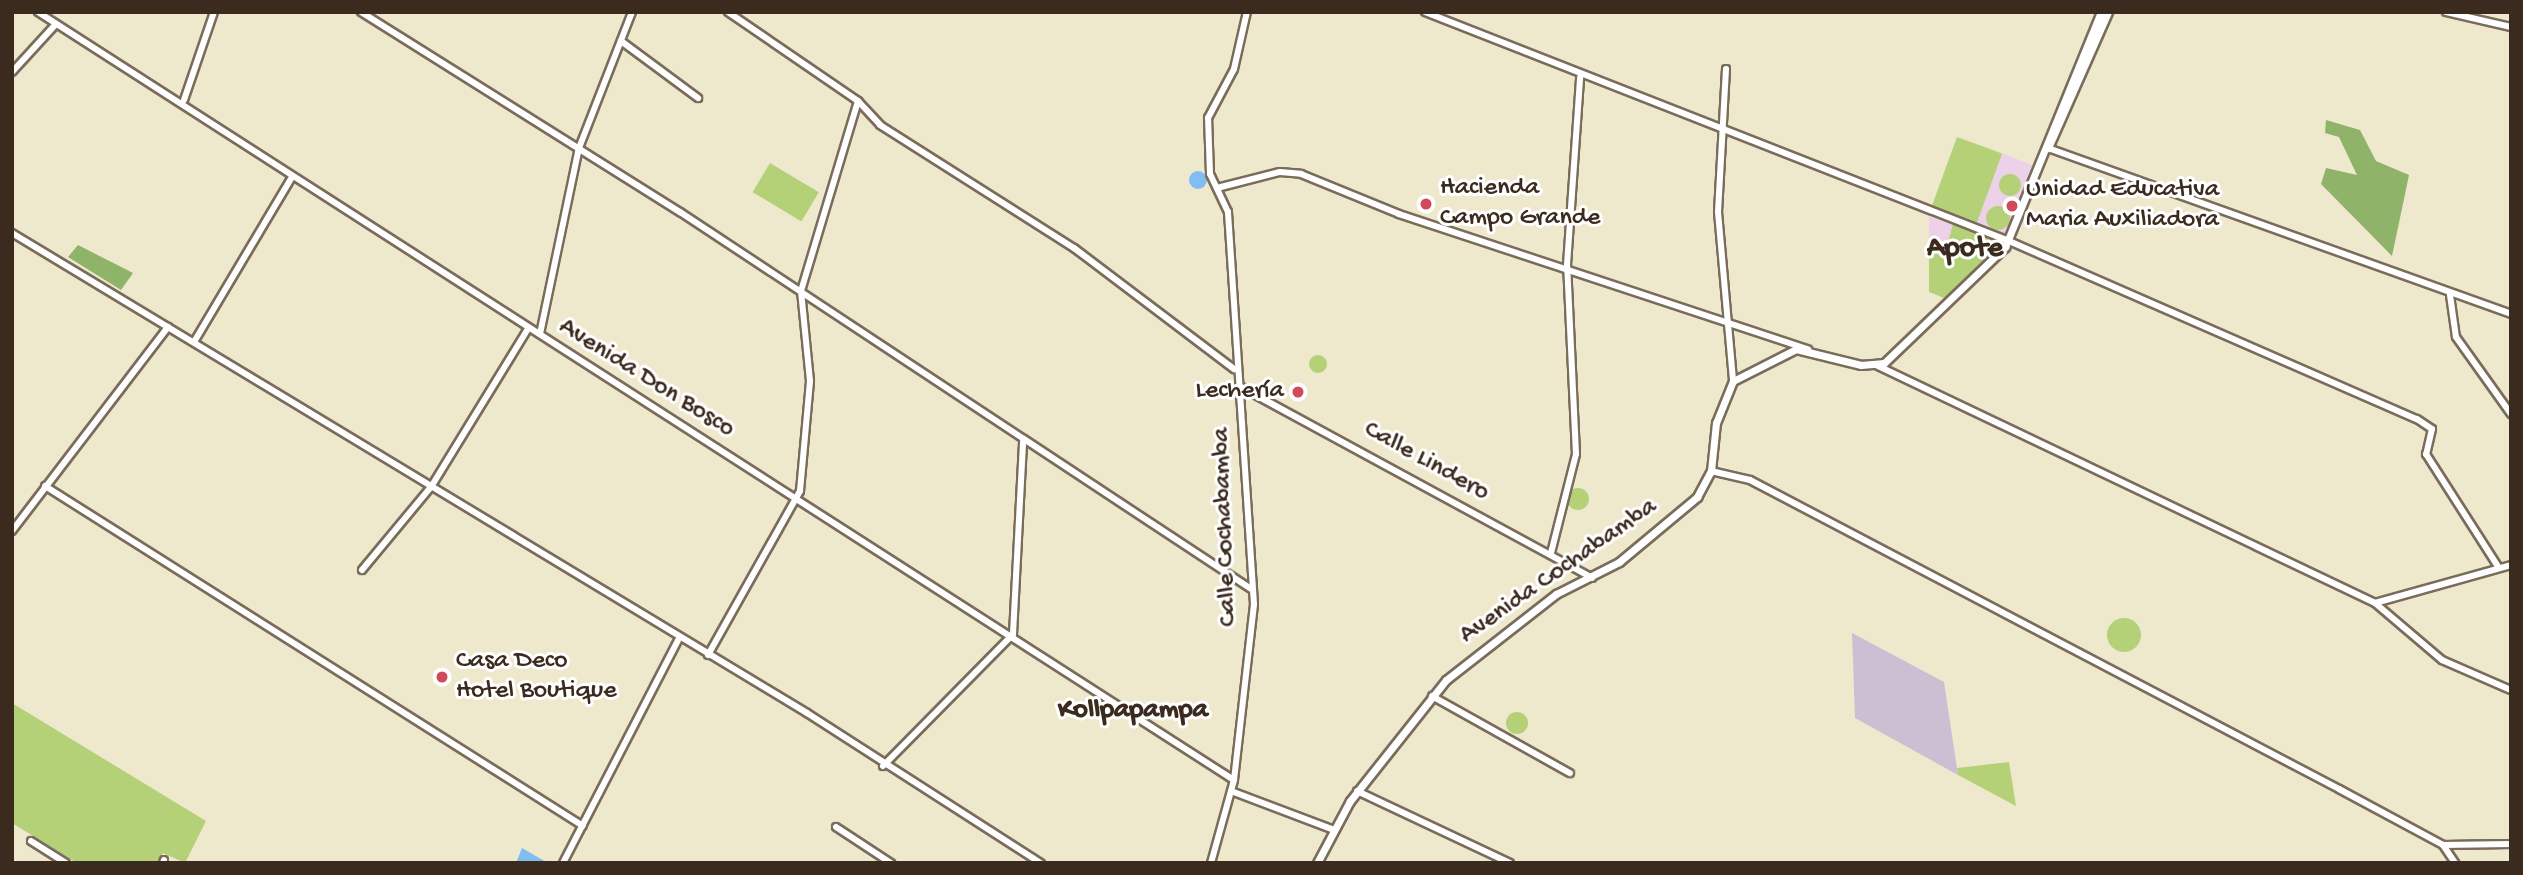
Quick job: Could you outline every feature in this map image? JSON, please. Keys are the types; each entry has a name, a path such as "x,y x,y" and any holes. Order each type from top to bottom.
{"main road":[{"path":"2071,95 2101,12"},
{"path":"1733,381 1780,354 1808,349 1876,365 2009,242 2108,12"},
{"name":"Avenida Cochabamba","path":"1317,863 1357,792 1432,696 1518,621 1591,578 1697,497 1711,471 1716,423 1733,381"}],"street":[{"name":"Avenida Don Bosco","path":"38,12 184,100 292,177 1013,634 1234,780"},
{"path":"184,100 214,12"},
{"path":"361,12 801,291 1251,589"},
{"path":"540,334 579,148 632,12"},
{"path":"727,12 858,101 880,125 1074,248 1234,369"},
{"name":"Calle Cochabamba","path":"1211,863 1234,780 1251,589 1239,386 1234,369 1228,212 1208,164 1208,118 1234,69 1247,12"},
{"path":"1425,12 1580,77 1719,128 2009,242 2430,426 2426,454 2499,568"},
{"path":"2446,12 2511,27"},
{"path":"12,72 56,24"},
{"path":"621,41 698,98"},
{"path":"1726,69 1719,128 1726,319 1733,381"},
{"path":"1551,553 1576,454 1567,265 1580,77"},
{"path":"708,655 797,499 809,432 801,291 858,101"},
{"path":"2048,148 2450,295 2511,314"},
{"path":"1217,188 1280,173 1301,174 1399,214 1567,265 1808,349"},
{"path":"194,342 292,177"},
{"path":"12,233 678,640 708,655 1041,863"},
{"path":"2450,295 2456,337 2511,414"},
{"path":"12,531 168,327"},
{"path":"362,570 430,487 528,329"},
{"path":"1876,365 2375,603 2442,660 2511,690"},
{"name":"Calle Lindero","path":"1239,386 1551,553 1591,578"},
{"path":"883,766 1013,634 1023,440"},
{"path":"1711,471 1761,486 2443,845 2455,863"},
{"path":"46,486 583,826"},
{"path":"2375,603 2511,565"},
{"path":"563,863 678,640"},
{"path":"1432,696 1570,773"},
{"path":"1231,791 1334,830"},
{"path":"1357,792 1510,863"},
{"path":"836,827 891,863"},
{"path":"31,841 66,863"},
{"path":"2443,845 2511,844"}],"shaded area":[{"path":"2002,153 2034,166 2006,238 1973,224"},
{"path":"1929,216 1953,225 1945,252 1929,250"},
{"path":"1852,633 1944,682 1958,775 1855,718"}],"green space":[{"path":"2326,120 2360,130 2376,161 2409,175 2392,256 2321,184 2326,168 2357,175 2339,137 2325,133"},
{"path":"1957,137 2002,153 1976,224 1931,207"},
{"path":"770,163 819,192 801,222 752,192"},
{"path":"2010,174 2020,181 2021,185 2014,195 2010,196 2000,189 1999,185 2006,175"},
{"path":"1998,206 2006,210 2010,218 2006,226 1998,230 1990,226 1986,218 1990,210"},
{"path":"1953,224 2005,243 1947,299 1929,292 1929,250 1945,252"},
{"path":"78,245 133,273 121,290 68,257"},
{"path":"1318,355 1324,358 1327,364 1324,370 1318,373 1312,370 1309,364 1312,358"},
{"path":"1578,488 1586,491 1589,499 1586,507 1578,510 1570,507 1567,499 1570,491"},
{"path":"2124,618 2136,623 2141,635 2136,647 2124,652 2112,647 2107,635 2112,623"},
{"path":"12,703 206,821 185,863 163,853 157,863 77,863 12,823"},
{"path":"1517,712 1525,715 1528,723 1525,731 1517,734 1509,731 1506,723 1509,715"},
{"path":"2009,762 2016,806 1958,775 1957,768"}],"water":[{"path":"1194,171 1202,171 1207,180 1205,187 1194,189 1189,184 1189,176"},
{"path":"522,848 548,863 516,863"}],"place":[{"name":"Hacienda Campo Grande","path":"1426,204"},
{"name":"Unidad Educativa Maria Auxiliadora","path":"2012,206"},
{"name":"Lechería","path":"1298,392"},
{"name":"Casa Deco Hotel Boutique","path":"442,677"}],"district":[{"name":"Apote","path":"1965,250"},
{"name":"Kollpapampa","path":"1133,711"}]}
